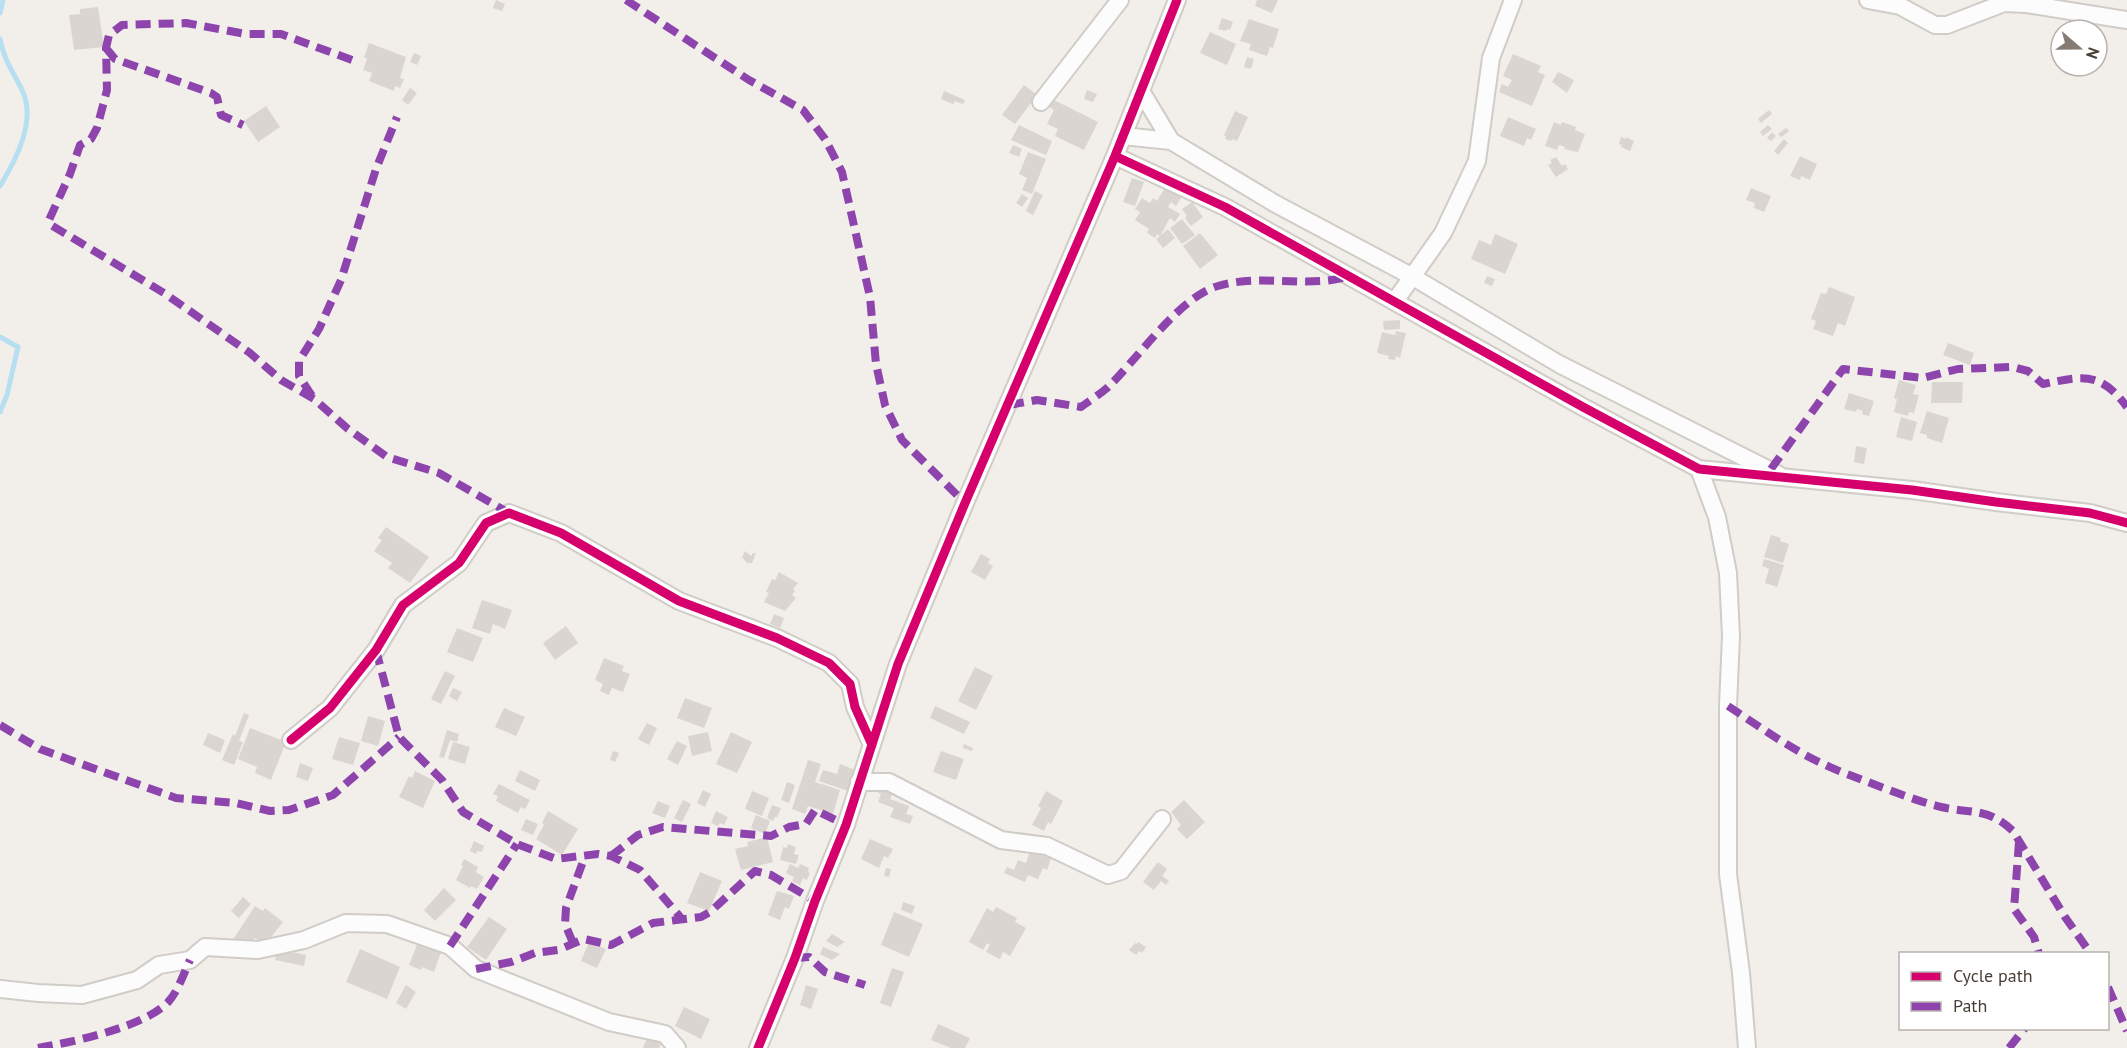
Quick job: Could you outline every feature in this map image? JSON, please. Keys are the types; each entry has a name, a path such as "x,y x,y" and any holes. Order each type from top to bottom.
{"street":[{"path":"1041,102 1120,0"},
{"path":"758,1048 795,958 814,900 846,825 898,664 1115,156 1177,0"},
{"path":"1395,301 1443,233 1477,161 1491,58 1513,0"},
{"path":"1868,0 1900,6 1935,26 1947,25 2004,3 2023,2 2127,20"},
{"path":"1141,91 1171,141"},
{"path":"1123,136 1171,141 1274,203 1413,277 1559,364 1784,477"},
{"path":"1115,156 1225,207 1583,407 1699,469 1912,490 2090,513 2127,523"},
{"path":"1699,469 1717,517 1728,573 1731,636 1728,706 1728,874 1741,974 1747,1048"},
{"path":"291,740 330,708 376,650 403,606 459,563 486,524 509,513 561,533 679,601 777,638 829,663 849,684 855,707 872,745"},
{"path":"859,782 889,782 1001,840 1047,846 1108,875 1121,871 1162,819"},
{"path":"0,989 82,995 137,980 159,965 190,960 205,947 258,950 304,940 346,923 387,924 450,946 476,969 609,1023 665,1034 676,1048"}],"building":[{"path":"496,0 505,4 502,11 493,8"},
{"path":"1257,0 1278,0 1272,13 1255,6"},
{"path":"98,7 104,47 74,50 69,15 80,14 80,9"},
{"path":"1222,18 1233,22 1230,30 1218,29"},
{"path":"1249,19 1279,29 1273,48 1270,47 1267,56 1249,50 1251,44 1240,41"},
{"path":"1210,32 1236,44 1227,65 1200,53"},
{"path":"369,43 406,57 400,78 404,79 400,88 395,86 394,91 369,81 372,73 363,70 367,59 364,57"},
{"path":"414,53 421,56 417,65 410,62"},
{"path":"1513,54 1541,66 1538,72 1545,75 1532,106 1499,92 1502,84 1508,87 1512,80 1503,76"},
{"path":"1247,57 1254,59 1251,69 1244,67"},
{"path":"1558,72 1574,80 1567,93 1552,82"},
{"path":"1024,85 1037,95 1015,124 1002,115"},
{"path":"410,88 417,93 408,105 402,100"},
{"path":"1087,90 1097,94 1093,102 1084,99"},
{"path":"944,91 965,100 963,104 955,101 953,104 941,99"},
{"path":"1052,99 1098,122 1084,150 1055,136 1058,129 1047,124 1054,110 1049,107"},
{"path":"266,106 280,127 258,142 244,121"},
{"path":"1769,110 1772,114 1761,123 1758,119"},
{"path":"1235,111 1248,117 1237,141 1232,139 1231,141 1225,139 1224,135"},
{"path":"1508,117 1536,129 1531,140 1527,138 1524,146 1500,136"},
{"path":"1554,122 1576,127 1575,130 1585,134 1578,152 1564,149 1565,147 1559,145 1557,150 1545,146"},
{"path":"1019,125 1052,141 1046,155 1011,140"},
{"path":"1768,125 1772,129 1763,136 1760,132"},
{"path":"1786,128 1789,131 1781,137 1778,134"},
{"path":"1772,132 1776,136 1771,141 1767,138"},
{"path":"1621,137 1634,141 1630,151 1619,144"},
{"path":"1784,139 1788,143 1778,155 1774,151"},
{"path":"1013,145 1022,149 1019,157 1009,153"},
{"path":"1028,152 1046,159 1032,194 1022,190 1027,178 1019,174"},
{"path":"1800,156 1817,164 1810,180 1801,176 1800,180 1790,176"},
{"path":"1556,157 1562,166 1565,164 1568,169 1556,177 1548,165 1552,163 1550,160"},
{"path":"1132,178 1144,182 1135,206 1123,202"},
{"path":"1166,186 1182,196 1176,206 1171,202 1168,207 1180,214 1175,222 1170,218 1160,236 1157,234 1155,238 1147,233 1149,229 1135,220 1140,212 1135,209 1142,198 1150,203 1153,198 1157,201"},
{"path":"1751,188 1771,196 1764,212 1754,208 1755,203 1746,200"},
{"path":"1035,191 1043,195 1033,215 1026,211"},
{"path":"1022,194 1028,198 1022,207 1016,203"},
{"path":"1192,202 1203,217 1191,226 1182,209"},
{"path":"1182,219 1195,235 1182,244 1170,228"},
{"path":"1168,229 1175,238 1163,248 1156,239"},
{"path":"1200,233 1218,255 1200,269 1183,246"},
{"path":"1495,234 1518,244 1505,274 1471,259 1479,240 1491,245"},
{"path":"1487,276 1495,279 1492,286 1484,283"},
{"path":"1829,287 1855,297 1845,326 1838,323 1833,336 1813,329 1816,321 1811,319 1821,293 1826,294"},
{"path":"1400,320 1400,329 1384,330 1383,321"},
{"path":"1396,331 1406,333 1400,358 1396,356 1395,360 1388,359 1389,356 1377,353 1382,332 1395,335"},
{"path":"1948,343 1974,353 1970,365 1943,355"},
{"path":"1899,380 1916,385 1913,394 1919,395 1914,413 1909,412 1908,416 1894,412 1897,399 1894,398"},
{"path":"1932,382 1963,382 1962,403 1931,403"},
{"path":"1849,393 1874,401 1869,416 1857,409 1856,412 1844,409"},
{"path":"1927,411 1949,418 1942,443 1920,433"},
{"path":"1901,417 1917,422 1912,441 1896,437"},
{"path":"1856,446 1867,448 1864,464 1854,462"},
{"path":"386,527 429,557 410,583 388,568 392,563 374,551 382,540 378,538"},
{"path":"1771,535 1789,544 1783,563 1764,557"},
{"path":"745,551 751,556 756,553 752,563 747,563 742,557"},
{"path":"981,554 990,559 988,563 993,566 985,580 971,572"},
{"path":"1764,559 1784,565 1777,587 1765,583 1769,569 1762,566"},
{"path":"779,572 798,583 792,595 796,598 785,611 764,602 772,579 775,580"},
{"path":"482,600 512,610 505,629 493,624 490,634 472,628"},
{"path":"774,614 784,618 780,628 770,624"},
{"path":"566,626 578,643 555,660 543,643"},
{"path":"457,628 483,638 473,662 447,652"},
{"path":"604,658 624,666 622,671 630,674 623,692 612,688 609,695 600,691 603,684 595,680"},
{"path":"975,667 993,676 976,710 958,701"},
{"path":"445,671 455,676 441,704 431,699"},
{"path":"453,688 462,692 457,701 449,696"},
{"path":"685,698 712,708 704,728 677,718"},
{"path":"935,706 970,722 964,734 930,718"},
{"path":"504,708 525,717 516,736 495,727"},
{"path":"244,713 249,715 239,741 243,742 234,765 222,760"},
{"path":"368,716 385,721 378,746 361,741"},
{"path":"647,723 657,728 649,745 638,739"},
{"path":"250,728 286,742 271,780 255,773 257,767 238,759"},
{"path":"447,730 459,734 457,742 450,740 444,758 439,757"},
{"path":"708,732 712,751 692,756 688,736"},
{"path":"731,732 752,742 737,773 716,764"},
{"path":"208,733 225,740 220,753 203,745"},
{"path":"339,737 360,743 353,765 332,759"},
{"path":"677,741 687,746 678,765 667,759"},
{"path":"453,742 470,747 465,764 448,759"},
{"path":"964,744 973,748 972,751 963,748"},
{"path":"613,751 619,753 615,762 610,760"},
{"path":"941,751 964,759 956,780 933,772"},
{"path":"808,760 821,764 815,782 840,790 833,814 808,806 805,814 792,809"},
{"path":"300,763 313,768 308,781 296,777"},
{"path":"840,764 858,771 851,792 819,781 823,770 837,774"},
{"path":"520,770 540,780 535,791 515,781"},
{"path":"415,771 435,781 423,808 399,797 409,776 412,778"},
{"path":"787,782 795,785 789,803 781,800"},
{"path":"499,784 530,800 525,809 521,807 518,813 496,801 498,796 493,794"},
{"path":"877,785 893,792 890,799 909,806 906,814 913,816 910,824 890,817 894,808 878,802 881,794 875,791"},
{"path":"703,790 711,794 705,807 697,803"},
{"path":"752,791 769,798 762,816 745,809"},
{"path":"1046,791 1063,801 1051,824 1048,822 1044,831 1032,825 1041,808 1038,806"},
{"path":"683,800 691,804 682,822 674,818"},
{"path":"1184,800 1205,822 1187,839 1177,829 1181,825 1171,812"},
{"path":"658,801 670,806 665,818 652,813"},
{"path":"772,805 781,808 773,821 767,818"},
{"path":"548,811 578,829 562,855 536,839 544,825 542,823"},
{"path":"716,811 728,817 724,825 720,823 718,826 711,823"},
{"path":"756,815 770,821 765,834 751,828"},
{"path":"526,819 538,824 533,835 521,830"},
{"path":"767,837 773,862 741,870 735,849 748,846 747,842"},
{"path":"870,839 893,849 888,858 884,856 879,868 861,859"},
{"path":"474,841 484,846 482,852 477,851 476,854 470,851"},
{"path":"788,844 796,847 794,854 799,855 796,864 780,860 783,847 787,848"},
{"path":"1032,845 1053,853 1047,870 1043,868 1038,879 1028,875 1025,882 1004,873 1007,867 1014,870 1018,860 1026,863"},
{"path":"464,859 478,867 476,872 484,877 477,889 471,886 470,888 456,880"},
{"path":"1158,862 1167,869 1162,876 1169,881 1166,885 1161,881 1154,890 1143,882"},
{"path":"790,864 798,868 800,864 809,868 810,873 807,880 803,878 800,885 792,881 794,877 786,873"},
{"path":"886,868 891,869 889,877 884,876"},
{"path":"700,872 722,881 709,911 687,903"},
{"path":"444,888 456,900 435,921 424,910"},
{"path":"777,891 794,896 789,909 785,907 780,920 768,915"},
{"path":"243,897 251,904 239,918 231,911"},
{"path":"903,902 915,906 912,914 901,910"},
{"path":"255,906 263,911 265,908 283,922 265,945 255,938 249,947 234,938"},
{"path":"996,907 1017,918 1015,922 1026,928 1010,956 1003,952 1000,959 986,952 990,945 987,943 983,950 969,942 987,908 993,912"},
{"path":"894,912 923,924 909,957 881,945"},
{"path":"489,917 507,929 486,960 467,947"},
{"path":"832,934 845,942 837,947 826,941"},
{"path":"420,937 442,949 434,972 409,965"},
{"path":"589,942 606,949 597,968 581,961"},
{"path":"1138,942 1146,947 1142,953 1139,951 1136,955 1129,950"},
{"path":"823,947 840,954 832,960 820,954"},
{"path":"277,949 306,955 304,966 275,960"},
{"path":"360,949 400,967 387,999 346,982"},
{"path":"892,968 904,972 891,1007 880,1003"},
{"path":"406,985 416,992 406,1009 396,1003"},
{"path":"806,985 818,989 811,1009 800,1005"},
{"path":"684,1007 710,1019 701,1039 675,1026"},
{"path":"938,1024 970,1038 965,1048 951,1048 931,1040"},
{"path":"647,1038 661,1044 659,1048 643,1048"}],"waterway":[{"path":"0,13 3,0"},
{"path":"0,39 7,60 22,90 27,114 23,140 0,186"},
{"path":"0,337 18,347 7,395 0,412"}],"marked path":[{"path":"626,0 749,80 803,110 825,139 842,172 870,297 876,364 885,405 902,440 965,503"},
{"path":"352,60 281,34 246,34 186,23 122,25 109,35 106,48 107,90 97,128 91,139 80,145 70,174 49,220 51,225 164,293 250,353 281,380 314,399 348,429 387,457 439,473 509,513"},
{"path":"106,48 115,59 211,93 217,97 221,115 243,125"},
{"path":"312,396 299,376 299,361 319,329 341,280 376,169 397,117"},
{"path":"1009,405 1037,400 1081,407 1107,388 1188,303 1203,292 1218,286 1234,282 1318,281 1350,276"},
{"path":"1771,469 1843,369 1923,378 1958,369 2012,367 2028,371 2043,384 2080,378 2099,382 2117,395 2127,407"},
{"path":"376,650 399,737 442,780 463,812 517,844 556,859 598,854 611,856 640,870 682,919"},
{"path":"1728,706 1785,743 1831,768 1917,800 1941,807 1987,815 2004,823 2013,831 2065,917 2090,952"},
{"path":"0,725 40,749 176,798 236,803 270,811 289,810 333,795 399,737"},
{"path":"611,856 638,835 663,827 771,836 789,827 806,824 815,810 846,825"},
{"path":"2019,842 2014,909 2034,937 2038,952"},
{"path":"450,946 517,844"},
{"path":"573,943 565,924 566,908 585,856"},
{"path":"476,969 511,962 535,953 558,950 584,939 611,945 653,923 701,917 710,912 755,871 771,875 815,901"},
{"path":"795,958 809,957 825,972 865,985"},
{"path":"38,1048 108,1032 158,1010 169,1001 175,992 190,960"},
{"path":"2109,989 2127,1031"},
{"path":"2009,1048 2023,1030"}],"cycle path":[{"path":"758,1048 846,825 898,664 1115,156 1177,0"},
{"path":"1115,156 1225,207 1583,407 1699,469 1912,490 2090,513 2127,523"},
{"path":"291,740 330,708 376,650 403,605 459,563 486,523 509,513 561,533 679,601 777,638 829,663 850,684 855,707 872,745"}]}
